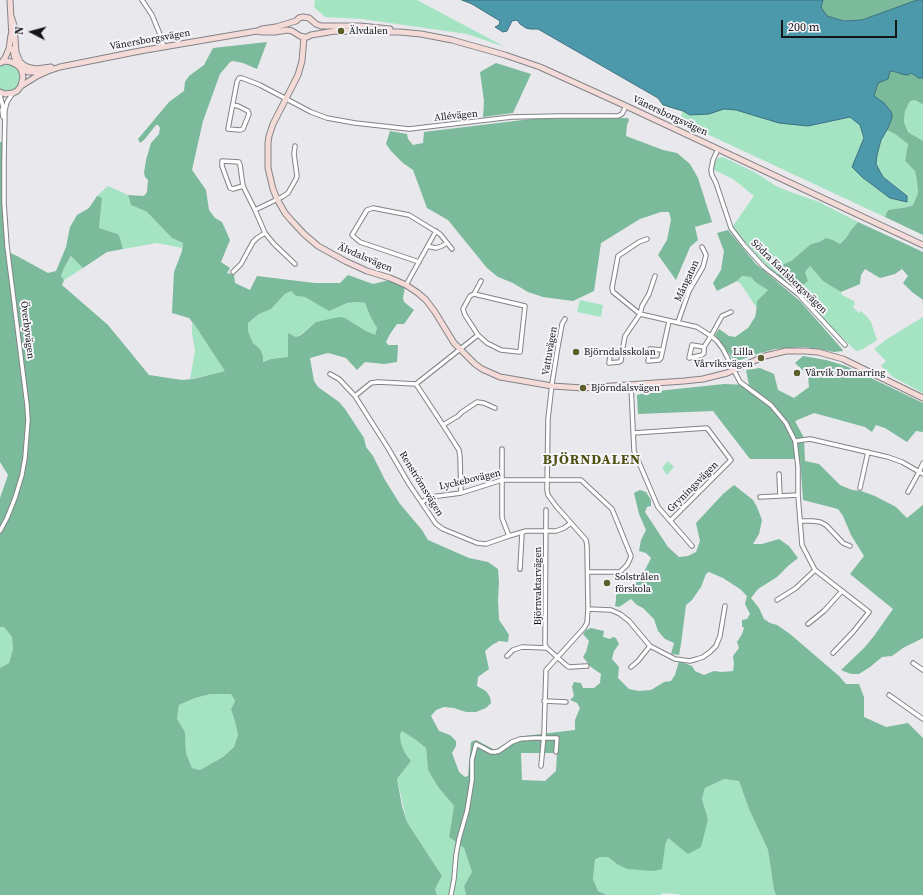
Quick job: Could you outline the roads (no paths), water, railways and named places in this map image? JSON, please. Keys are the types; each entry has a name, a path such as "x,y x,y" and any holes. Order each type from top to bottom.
{"main road":[{"path":"10,0 16,52 22,64 27,68 60,67"},
{"path":"1,62 7,55 9,49 12,16"},
{"name":"Vänersborgsvägen","path":"13,93 29,80 60,67 257,31 276,27 305,17 321,26 360,26 389,29 400,32"},
{"path":"296,20 294,26 296,33"},
{"path":"311,35 314,28 313,21"},
{"name":"Vänersborgsvägen","path":"257,31 268,32 287,30 304,37 335,31 400,32 421,34 452,40 505,55 540,67 626,106 923,245"},
{"path":"11,32 14,55 23,78 21,86"},
{"name":"Älvdalsvägen","path":"304,37 301,67 295,83 273,124 268,143 268,168 270,181 277,199 285,213 304,234 318,246 345,262 390,278 406,285 418,293 426,300 435,312 454,343 475,364 490,373 512,380 552,386"},
{"name":"Vänersborgsvägen","path":"1,62 9,61 28,72 48,71"},
{"path":"0,92 5,94 13,93"},
{"path":"552,386 583,388 684,382 723,374 765,356 786,351 805,351 818,352 843,359 923,398"}],"street":[{"path":"142,0 154,21 164,47"},
{"path":"233,105 248,111 249,114 243,129 228,129 237,82 239,78 260,84 287,99"},
{"name":"Överbyvägen","path":"0,531 15,498 22,474 26,451 28,420 26,391 7,246 4,203 5,110 7,102 13,93"},
{"name":"Överbyvägen","path":"0,96 3,107 4,126"},
{"name":"Allévägen","path":"287,99 311,112 328,118 410,130 512,118 618,116 622,114 626,106"},
{"path":"255,210 288,193 297,176 294,154 295,146"},
{"name":"Södra Karlsbergsvägen","path":"718,149 713,160 711,170 731,228 744,246 764,266 798,294 845,345"},
{"path":"243,186 232,190 230,188 222,166 222,161 239,162 243,186 265,233 295,264"},
{"path":"419,262 360,242 354,237 352,235 367,210 370,208 409,215 440,234 452,249"},
{"path":"406,285 436,231"},
{"path":"234,272 241,264 256,238 265,233"},
{"path":"647,239 639,242 618,256 612,288 613,292 640,314 697,327 711,336 723,349 740,382 771,405 786,423 795,441 798,467 798,495 802,545 816,570 869,612 833,653"},
{"path":"428,246 436,248 448,243"},
{"name":"Mångatan","path":"678,322 689,291 706,260 706,255 702,246"},
{"path":"622,352 611,350 608,363 621,361 625,336 640,314 655,276"},
{"path":"474,294 525,306 520,352 501,350 488,343 478,335 465,315 463,309 481,281"},
{"path":"704,347 692,345 689,358 702,355 704,353 704,347 722,316 731,312"},
{"name":"Vattuvägen","path":"552,386 560,333 565,319"},
{"path":"663,350 650,349 648,361 659,360 662,358 669,321"},
{"path":"355,396 371,383 416,384 478,335"},
{"name":"Renströmsvägen","path":"330,374 339,379 355,396 409,484 439,527 477,543 486,544 526,531 556,531 571,523"},
{"path":"416,384 459,450 461,493"},
{"name":"Gryningsvägen","path":"631,385 634,451 658,507 692,546"},
{"path":"541,766 546,670 584,628 587,623 588,609 586,540 556,506 548,494 548,419 552,386"},
{"path":"443,424 458,416 477,402 484,403 495,408"},
{"name":"Gryningsvägen","path":"633,432 707,428 730,460 670,521"},
{"path":"795,441 810,439 888,457 902,462 921,473"},
{"path":"502,448 502,518 509,536"},
{"path":"860,488 868,452"},
{"path":"908,492 921,473 923,463"},
{"path":"779,474 780,496"},
{"name":"Lyckebovägen","path":"422,502 431,497 461,493 502,480 580,480 612,509 630,554 630,559 627,565 620,572 588,572"},
{"path":"760,497 798,495"},
{"name":"Björnvaktarvägen","path":"546,510 546,648"},
{"path":"800,521 820,522 826,525 843,543 850,546"},
{"path":"520,569 522,532"},
{"path":"777,600 796,588 816,570"},
{"path":"808,624 824,611 842,591"},
{"path":"588,609 611,610 620,614 629,621 650,646 675,660 690,661 703,657 716,646 725,606"},
{"path":"631,667 650,646"},
{"path":"507,656 513,650 522,647 546,648 566,665 587,666"},
{"path":"913,663 923,670"},
{"path":"889,694 923,719"},
{"path":"544,701 566,702"},
{"path":"451,895 456,855 467,810 472,780 472,760 476,744 491,752 495,752 516,741 534,738 557,738 556,752"}],"water":[{"path":"462,0 823,0 821,7 827,16 844,21 862,20 917,0 923,0 923,78 919,78 911,73 908,75 890,71 888,79 878,83 874,96 884,103 892,113 892,118 881,140 876,164 883,177 907,196 907,202 890,198 862,177 852,167 864,138 860,125 850,117 808,126 779,123 736,110 724,109 709,114 690,115 683,111 663,105 658,98 538,29 526,28 517,20 512,21 507,31 503,32 495,27 499,25 500,21 472,4"}],"place":[{"name":"Älvdalen","path":"341,31"},
{"name":"Björndalsskolan","path":"576,352"},
{"name":"Lilla Vårviksvägen","path":"761,358"},
{"name":"Vårvik Domarring","path":"797,373"},
{"name":"Björndalsvägen","path":"583,388"},
{"name":"Solstrålen förskola","path":"607,583"}],"district":[{"name":"BJÖRNDALEN","path":"592,460"}]}
